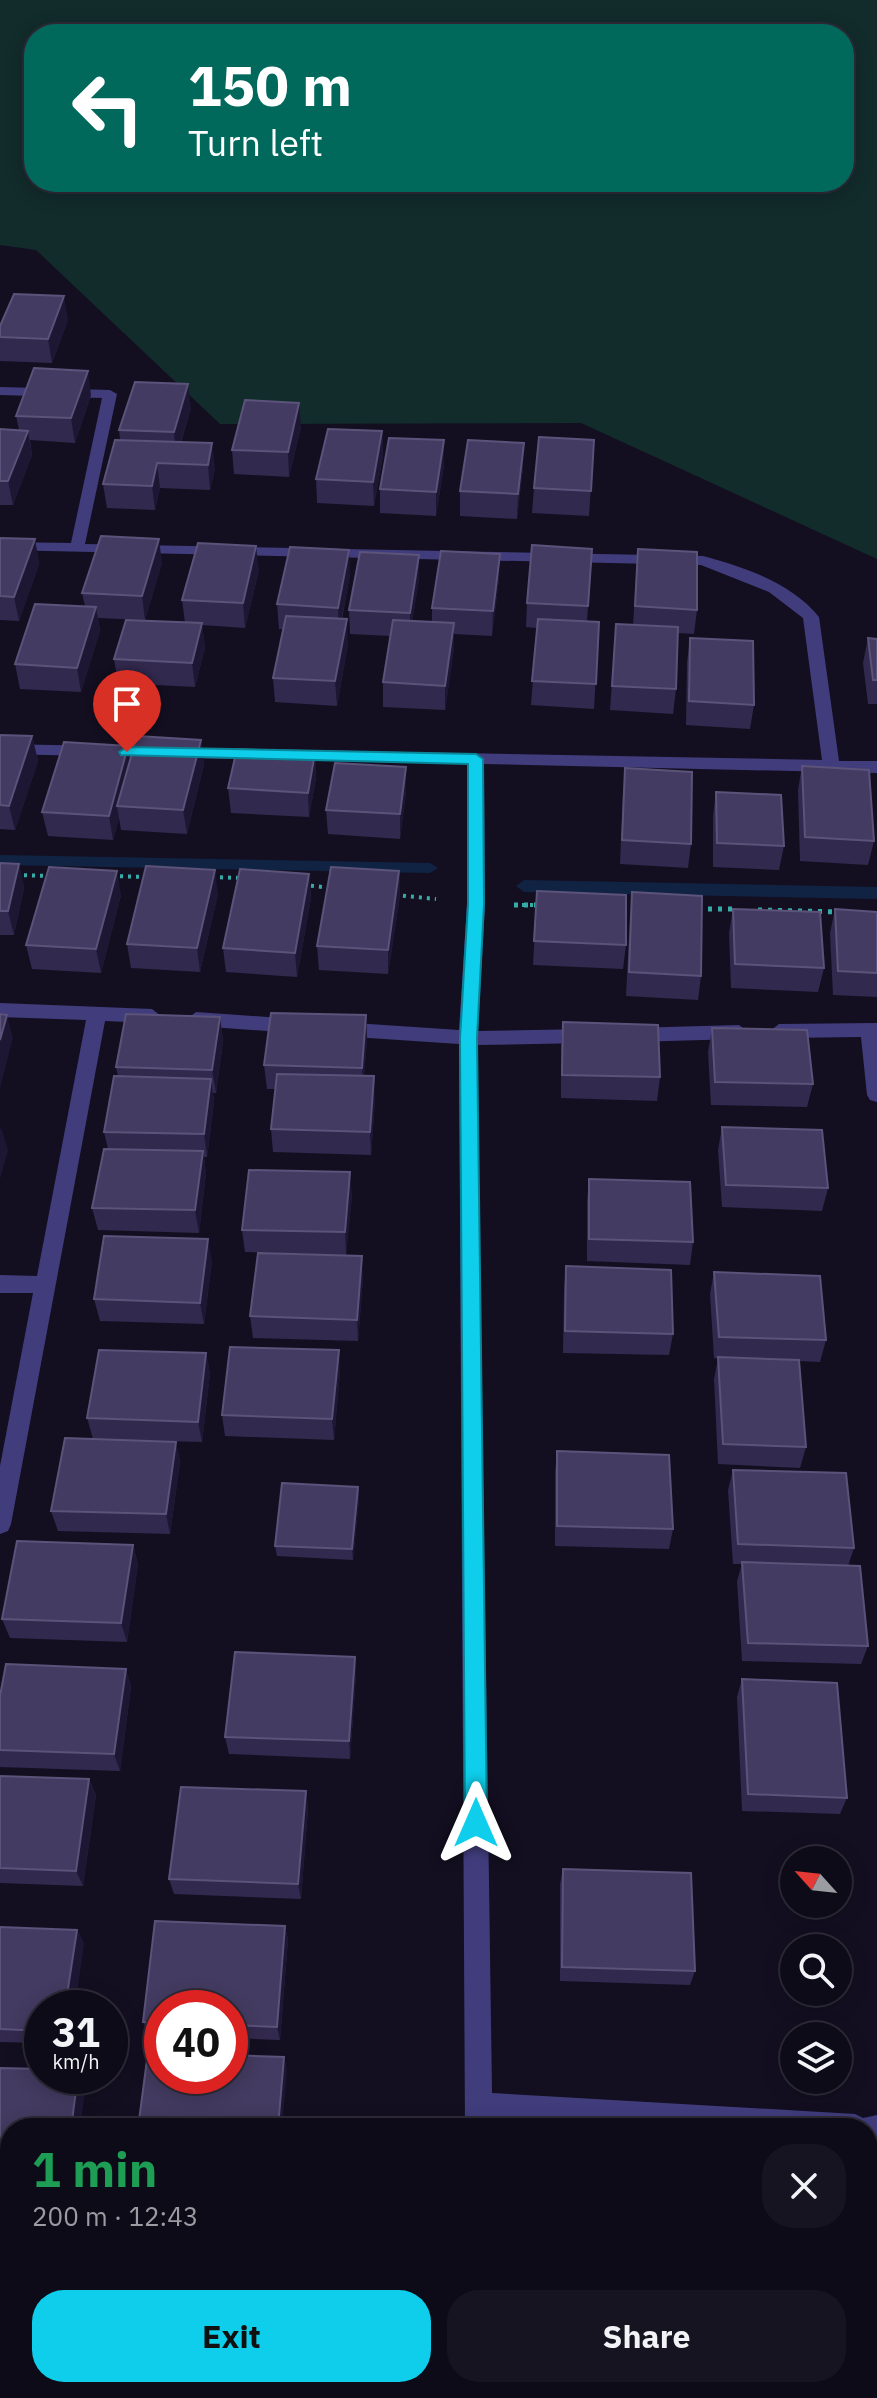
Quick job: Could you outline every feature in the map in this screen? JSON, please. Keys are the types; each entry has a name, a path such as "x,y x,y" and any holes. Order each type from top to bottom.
{"street":[{"path":"0,391 110,394 77,548"},
{"path":"0,546 703,561 778,588 797,601 811,617 831,766"},
{"path":"0,749 877,767"},
{"path":"476,759 476,904 468,1038 479,2117 513,2118"},
{"path":"0,1010 97,1013 468,1038 873,1030 877,1095"},
{"path":"0,1524 97,1013"},
{"path":"0,1284 46,1285"}],"green space":[{"path":"0,0 877,0 877,559 581,423 220,424 36,250 0,245"}],"building":[{"path":"14,294 64,296 48,339 0,337 0,326"},
{"path":"34,368 88,371 71,418 16,416"},
{"path":"135,382 188,384 174,432 119,430"},
{"path":"245,400 299,403 288,452 232,450"},
{"path":"0,429 28,431 8,481 0,481"},
{"path":"328,429 382,431 373,482 316,479"},
{"path":"539,437 594,440 591,491 534,488"},
{"path":"389,438 444,440 436,492 380,489"},
{"path":"115,440 212,443 208,465 157,463 152,486 103,484"},
{"path":"468,440 524,443 518,494 460,491"},
{"path":"101,536 159,539 142,596 82,593"},
{"path":"0,538 35,539 14,597 0,596"},
{"path":"198,543 256,546 243,603 182,600"},
{"path":"532,545 592,549 588,606 527,603"},
{"path":"290,547 349,550 338,608 277,604"},
{"path":"638,549 697,552 697,610 635,606"},
{"path":"441,551 500,554 493,611 432,608"},
{"path":"360,552 419,555 410,613 349,610"},
{"path":"35,604 96,607 77,668 15,664"},
{"path":"286,616 347,619 335,681 273,678"},
{"path":"538,619 599,622 596,684 532,681"},
{"path":"126,620 202,623 192,663 114,659"},
{"path":"393,620 454,623 445,686 383,682"},
{"path":"616,624 678,627 676,689 612,686"},
{"path":"690,638 753,641 754,705 689,701"},
{"path":"868,638 877,639 877,680 873,680"},
{"path":"0,735 32,736 9,806 0,805"},
{"path":"137,736 201,740 183,810 117,806"},
{"path":"64,742 128,746 109,816 42,812"},
{"path":"237,749 315,753 308,793 228,788"},
{"path":"335,763 406,767 400,814 326,810"},
{"path":"802,766 869,770 874,841 805,837"},
{"path":"625,768 692,772 691,844 622,840"},
{"path":"716,792 781,795 784,846 717,843"},
{"path":"0,863 19,864 8,911 0,911"},
{"path":"146,866 215,870 197,948 127,944"},
{"path":"49,867 117,871 96,949 26,945"},
{"path":"331,867 399,871 388,950 317,946"},
{"path":"240,869 309,874 295,953 223,948"},
{"path":"537,891 626,895 626,945 534,941"},
{"path":"632,892 702,896 701,976 629,972"},
{"path":"733,909 820,912 824,968 735,964"},
{"path":"835,909 877,912 877,973 838,971"},
{"path":"271,1013 366,1015 362,1068 264,1065"},
{"path":"0,1014 7,1015 0,1040"},
{"path":"126,1014 220,1017 212,1070 116,1067"},
{"path":"563,1022 658,1025 660,1077 562,1075"},
{"path":"712,1028 807,1030 813,1084 715,1082"},
{"path":"277,1074 374,1076 370,1132 271,1129"},
{"path":"114,1076 211,1079 204,1134 104,1132"},
{"path":"722,1127 822,1130 828,1188 726,1185"},
{"path":"104,1149 203,1151 195,1210 92,1208"},
{"path":"249,1170 350,1172 345,1232 242,1230"},
{"path":"589,1179 690,1182 693,1242 589,1239"},
{"path":"104,1236 208,1239 200,1303 94,1299"},
{"path":"258,1253 362,1256 357,1320 250,1316"},
{"path":"566,1266 671,1270 673,1334 565,1331"},
{"path":"714,1272 820,1276 826,1340 719,1337"},
{"path":"230,1347 339,1350 332,1419 222,1415"},
{"path":"99,1350 206,1353 198,1422 87,1418"},
{"path":"718,1357 799,1360 806,1447 723,1444"},
{"path":"65,1438 176,1442 166,1514 51,1511"},
{"path":"557,1451 669,1455 673,1529 557,1526"},
{"path":"733,1470 846,1473 854,1548 738,1544"},
{"path":"282,1483 358,1487 352,1549 275,1546"},
{"path":"17,1541 133,1545 121,1623 2,1619"},
{"path":"742,1562 860,1566 868,1646 748,1643"},
{"path":"235,1652 355,1657 349,1741 225,1737"},
{"path":"6,1664 126,1669 114,1754 0,1750 0,1696"},
{"path":"742,1679 837,1683 847,1798 748,1794"},
{"path":"0,1776 89,1779 76,1871 0,1868"},
{"path":"181,1787 306,1791 298,1884 169,1879"},
{"path":"563,1869 691,1873 695,1971 562,1967"},
{"path":"155,1921 285,1926 277,2027 248,2026 248,1990 147,1990"},
{"path":"0,1927 77,1930 68,1990 24,1990 24,2030 0,2029"},
{"path":"248,2056 284,2057 279,2118 139,2118 144,2082 144,2094 248,2094"},
{"path":"0,2068 24,2069 24,2094 76,2094 72,2118 0,2118"}],"waterway":[{"path":"0,860 430,868"},
{"path":"524,886 877,893"}],"route":[{"path":"127,752 476,759 476,904 468,1038 476,1823"}]}
